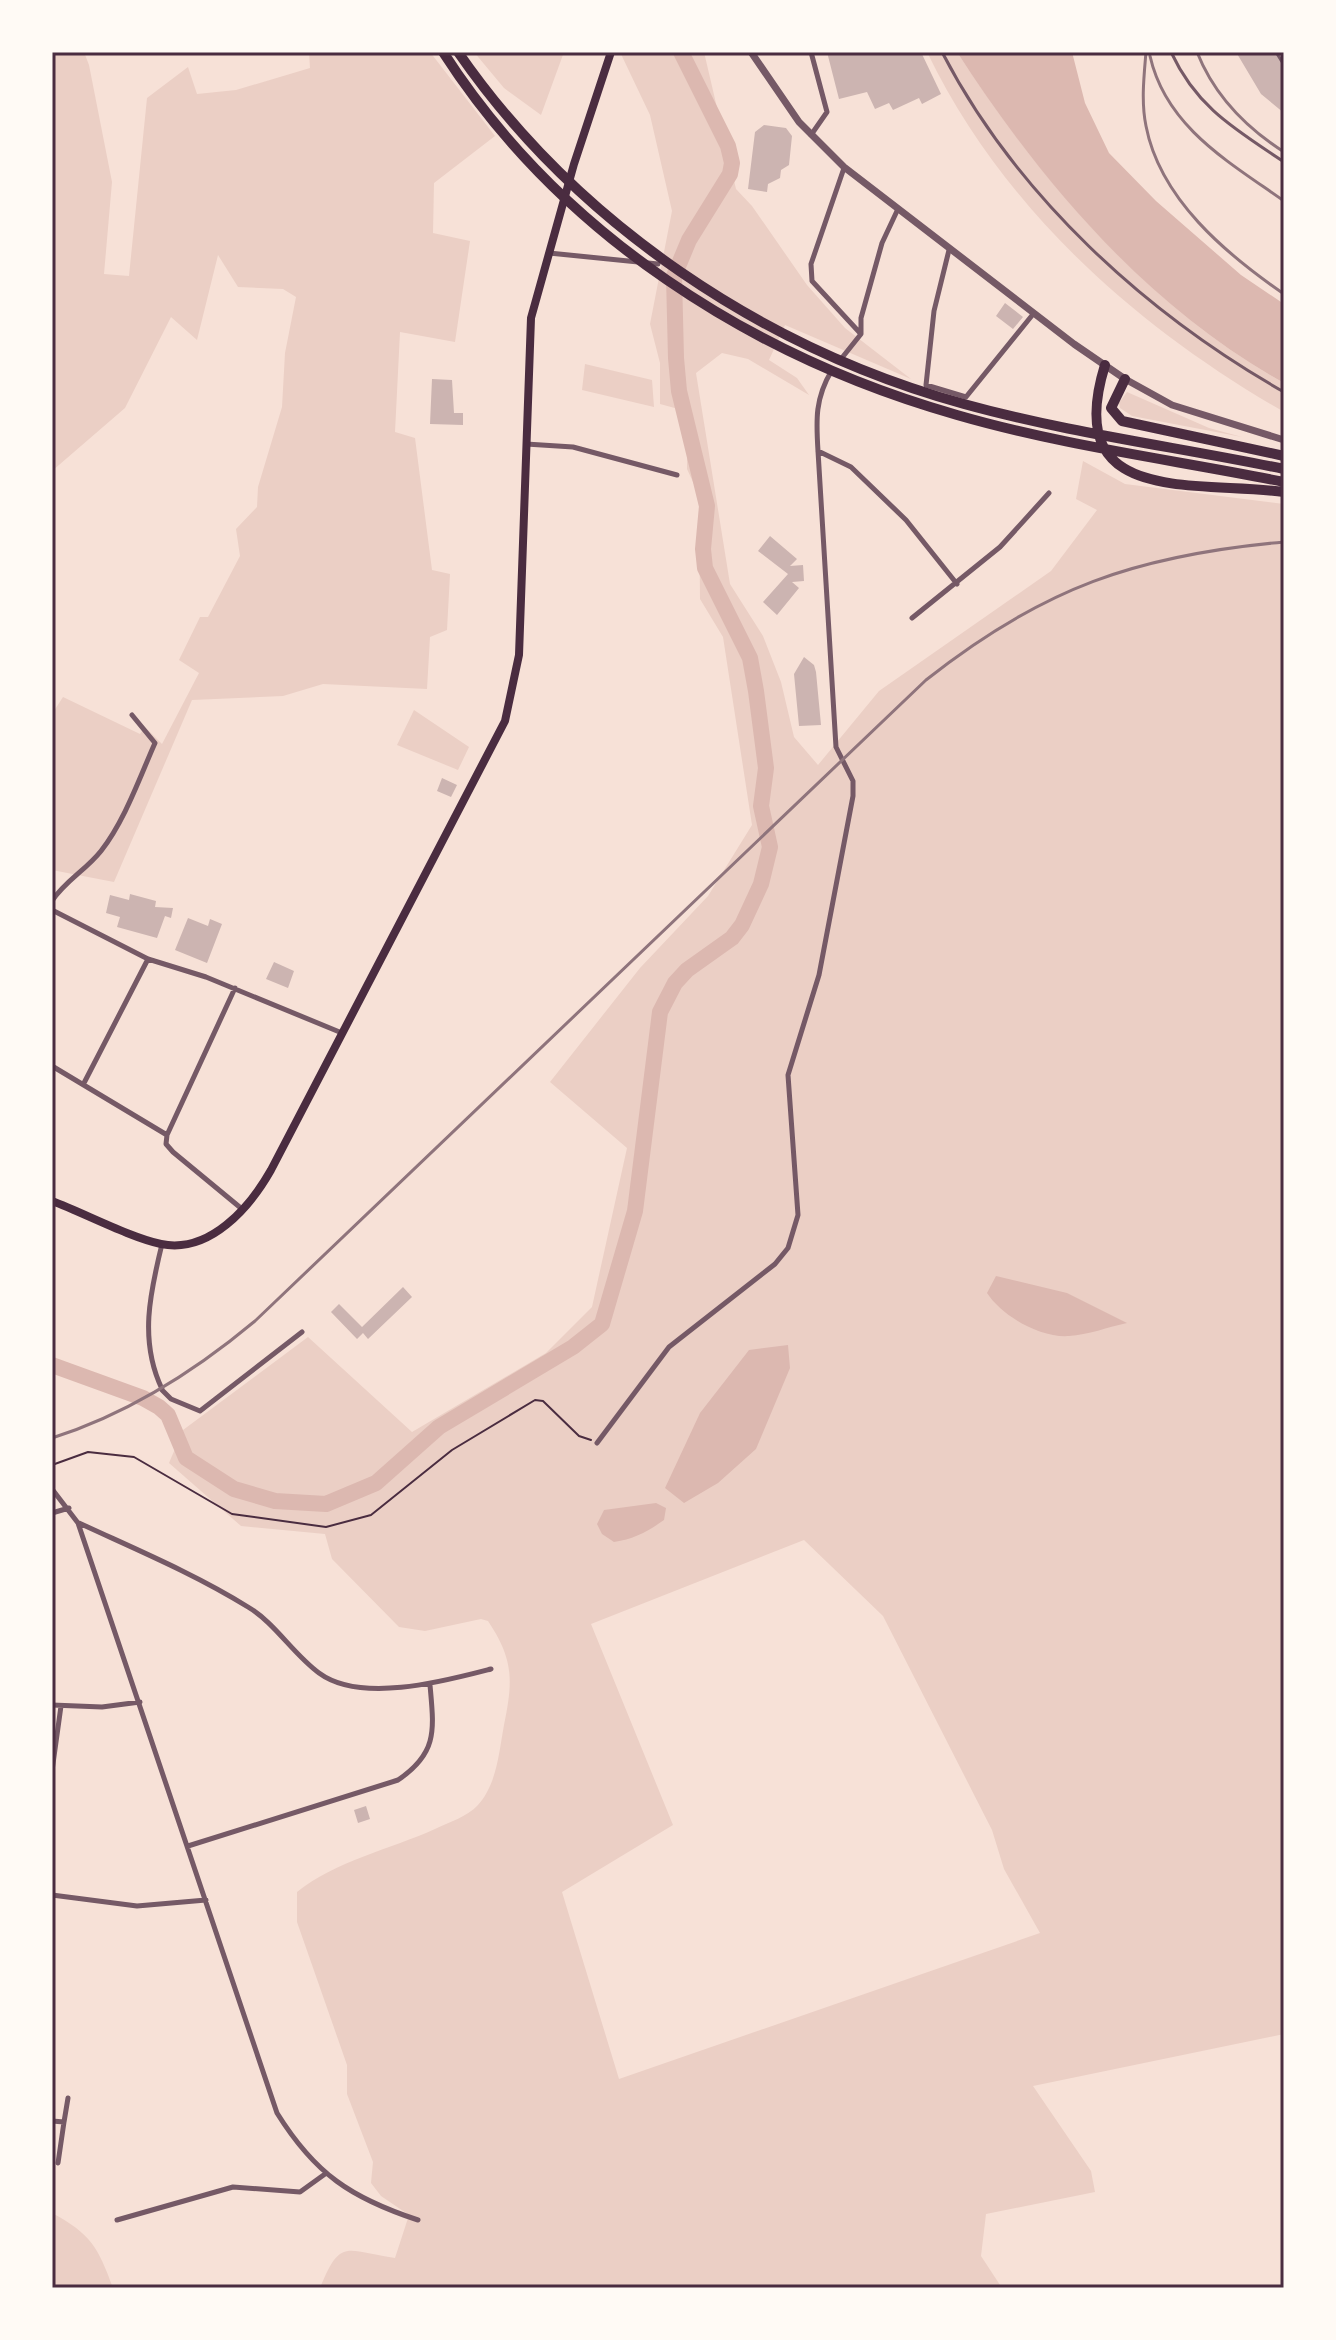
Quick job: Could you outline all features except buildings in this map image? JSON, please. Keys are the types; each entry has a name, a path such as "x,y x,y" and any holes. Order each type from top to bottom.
{"highway":[{"path":"443,52 502,131 606,233 696,300 762,338 845,377 957,415 1119,451 1284,482"},
{"path":"458,52 512,122 573,185 657,256 803,343 906,386 963,404 1122,439 1284,469"},
{"path":"1105,365 1096,430 1107,457 1122,470 1170,482 1284,492"},
{"path":"1125,379 1111,408 1122,421 1284,456"}],"main road":[{"path":"52,1201 162,1244 187,1243 209,1234 230,1224 243,1210 271,1170 509,707 520,642 531,318 548,253 611,52"}],"street":[{"path":"751,52 811,136 844,167 897,211 1105,365 1125,379 1201,417 1280,439"},
{"path":"811,52 827,112 811,136"},
{"path":"844,167 811,264 812,281 861,334"},
{"path":"597,1443 669,1347 775,1264 788,1248 798,1215 788,1075 819,975 853,796 853,781 836,747 816,409 820,390 861,334 861,318 882,243 897,211"},
{"path":"949,250 934,311 926,385 966,397 1034,313"},
{"path":"548,253 658,264"},
{"path":"525,443 573,447 677,475"},
{"path":"818,451 851,467 906,520 957,584"},
{"path":"912,618 1000,547 1049,493"},
{"path":"52,901 60,888 78,877 102,850 155,743 132,715"},
{"path":"52,910 148,959 235,988 342,1033"},
{"path":"84,1083 148,959"},
{"path":"235,988 167,1135 166,1144 243,1210"},
{"path":"52,1066 167,1135"},
{"path":"162,1244 151,1288 148,1333 150,1357 162,1389 171,1399 200,1411 302,1332"},
{"path":"52,1489 78,1523 277,2113 295,2142 325,2174 364,2201 418,2220"},
{"path":"52,1513 69,1508"},
{"path":"78,1523 251,1609 322,1676 356,1686 430,1685 491,1669"},
{"path":"188,1846 398,1780 423,1760 430,1743 433,1726 430,1685"},
{"path":"52,1705 102,1707 140,1702"},
{"path":"52,1771 61,1706"},
{"path":"52,1895 137,1906 206,1900"},
{"path":"58,2163 68,2098"},
{"path":"52,2121 64,2122"},
{"path":"117,2220 233,2187 300,2192 325,2174"}],"lane":[{"path":"942,52 978,114 1008,155 1105,261 1231,362 1284,392"},
{"path":"1171,52 1190,88 1206,107 1284,162"},
{"path":"1276,52 1284,65"}],"path":[{"path":"52,1465 88,1452 134,1457 232,1514 326,1527 371,1515 452,1450 535,1400 543,1401 579,1436 597,1443"}],"shaded area":[{"path":"52,52 84,52 89,65 112,182 104,274 129,276 147,98 188,67 197,94 236,90 310,68 309,52 430,52 495,136 434,183 433,233 470,241 455,342 400,332 395,432 415,438 432,570 450,574 447,630 430,637 427,689 323,684 283,696 192,700 114,882 52,870 52,714 63,697 140,734 145,727 162,744 199,673 179,660 200,617 208,617 240,556 236,529 257,507 258,487 282,407 285,353 296,297 283,289 238,287 218,255 197,340 171,317 125,408 52,471"},
{"path":"474,52 564,52 541,115 504,88"},
{"path":"620,52 704,52 736,189 752,206 807,285 845,328 911,379 785,325 769,360 797,378 809,395 748,359 722,353 696,373 730,584 763,636 781,682 794,737 818,765 879,691 1051,571 1097,510 1076,499 1083,461 1125,484 1284,504 1284,2034 1033,2086 1091,2171 1095,2192 986,2214 981,2256 1002,2288 320,2288 334,2261 347,2251 395,2258 409,2215 381,2196 371,2183 373,2162 347,2094 347,2065 297,1922 297,1892 328,1872 452,1821 478,1805 496,1767 509,1696 507,1659 488,1621 481,1619 425,1631 399,1627 332,1559 325,1534 241,1526 169,1463 183,1430 308,1337 412,1432 546,1353 592,1307 627,1148 550,1082 640,968 708,896 752,825 723,637 700,599 699,495 687,469 687,421 682,410 660,404 660,363 650,324 672,211 650,115","holes":["804,1540 883,1616 992,1830 1004,1869 1040,1933 619,2079 562,1892 673,1825 591,1624"]},
{"path":"927,52 957,52 1024,147 1061,193 1142,279 1234,352 1284,383 1284,412 1176,342 1078,259 1034,212 994,162 958,109"},
{"path":"957,52 1072,52 1085,103 1109,153 1156,201 1241,275 1284,304 1284,383 1234,352 1187,317 1142,279 1100,237 1024,147"},
{"path":"585,364 652,380 654,407 582,390"},
{"path":"1127,392 1209,428 1242,437 1132,416 1120,408 1119,403"},
{"path":"414,710 469,747 458,770 397,745"},
{"path":"996,1276 1067,1293 1127,1323 1069,1336 1034,1329 1002,1310 987,1293"},
{"path":"788,1345 790,1368 756,1449 718,1483 684,1503 665,1488 700,1413 749,1350"},
{"path":"656,1503 666,1508 664,1520 634,1537 614,1542 602,1534 597,1524 604,1510"},
{"path":"52,2213 92,2243 113,2288 52,2288"}],"waterway":[{"path":"52,1365 143,1398 159,1407 168,1415 186,1458 234,1489 275,1501 326,1504 376,1483 439,1427 573,1347 602,1324 635,1211 660,1012 675,983 687,970 732,938 742,925 761,884 770,847 761,806 766,768 750,658 705,568 703,549 707,506 679,391 674,276 689,240 730,174 732,163 728,146 681,52"}],"railway":[{"path":"1146,52 1144,117 1154,153 1165,177 1198,222 1219,243 1284,294"},
{"path":"1197,52 1212,82 1232,109 1256,132 1284,152"},
{"path":"1150,56 1158,81 1185,123 1222,157 1284,201"},
{"path":"52,1438 107,1417 159,1390 255,1321 926,680 969,648 1010,621 1093,581 1182,556 1284,542"}]}
